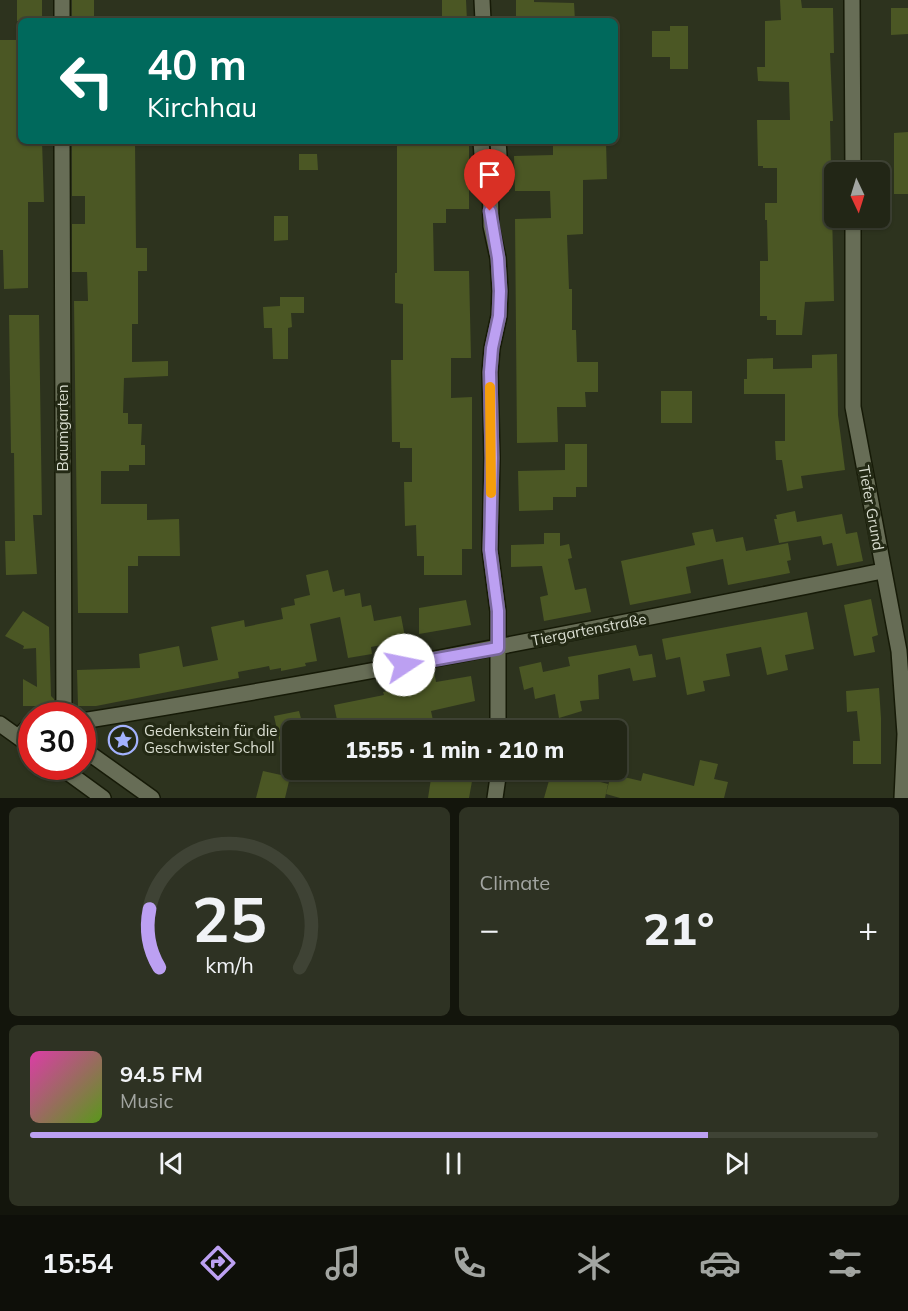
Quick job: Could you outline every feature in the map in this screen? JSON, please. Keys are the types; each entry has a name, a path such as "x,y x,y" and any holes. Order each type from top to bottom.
{"street":[{"path":"62,0 62,18"},
{"path":"482,0 483,18"},
{"path":"852,0 853,162"},
{"name":"Baumgarten","path":"62,144 64,702"},
{"path":"481,144 482,155 490,167 491,226 498,258 500,291 499,316 492,348 490,372 492,458 490,550 498,611 498,720"},
{"path":"490,167 499,155 498,144"},
{"name":"Tiefer Grund","path":"853,228 853,407 898,651 905,734 902,798"},
{"name":"Tiergartenstraße","path":"96,719 264,691 498,648 883,571"},
{"path":"0,724 18,737"},
{"path":"96,758 152,798"},
{"path":"78,780 103,798"},
{"path":"495,798 498,780"}],"building":[{"path":"17,0 42,0 42,18 18,18 17,21"},
{"path":"72,0 94,0 94,18 72,18"},
{"path":"442,0 466,0 467,18 442,18"},
{"path":"516,0 574,3 575,18 516,18"},
{"path":"780,0 801,0 802,8 833,8 834,53 830,53 833,121 830,121 831,162 824,162 824,228 832,228 834,301 805,302 802,335 776,335 776,320 767,320 767,316 760,316 760,261 768,261 765,203 777,203 777,168 758,166 757,120 790,120 789,82 758,81 757,67 765,67 765,21 781,20"},
{"path":"891,8 908,8 908,34 891,35"},
{"path":"670,26 688,26 688,69 670,69 670,57 652,57 652,31 670,31"},
{"path":"0,40 18,40 18,144 42,144 44,202 28,202 28,288 4,289 3,250 0,250"},
{"path":"908,132 908,194 894,194 894,133"},
{"path":"72,144 135,144 136,248 147,248 147,271 138,271 138,324 132,324 132,362 168,361 168,376 124,378 123,413 128,413 128,424 142,424 141,445 145,445 145,465 129,465 129,471 101,471 101,504 147,504 147,520 179,519 180,556 138,556 138,566 128,566 128,613 78,613 74,301 88,301 87,272 72,272 72,224 85,224 85,196 72,196"},
{"path":"397,144 469,144 469,209 446,209 446,223 433,223 434,271 469,271 471,358 451,358 451,398 472,397 472,549 462,549 462,575 424,575 424,556 417,556 416,525 405,526 404,482 412,482 412,448 400,448 400,442 392,442 391,360 403,360 403,304 395,303 395,273 397,273"},
{"path":"553,144 606,144 607,179 583,180 583,234 567,235 569,289 572,289 572,330 576,330 577,362 598,362 598,392 585,392 586,407 557,407 558,442 517,443 515,219 551,218 550,191 515,191 514,156 553,155"},
{"path":"299,154 317,154 318,170 299,170"},
{"path":"274,216 288,216 288,240 274,241"},
{"path":"280,297 304,297 304,313 291,313 292,327 288,328 288,359 273,359 272,328 264,328 263,307 280,306"},
{"path":"9,315 39,315 42,515 33,515 37,574 6,575 5,541 15,541"},
{"path":"837,354 838,415 845,470 801,476 803,488 787,491 782,460 776,460 775,441 785,441 785,394 744,394 747,359 773,358 773,369 812,368 812,355"},
{"path":"661,391 692,391 692,423 661,423"},
{"path":"565,444 587,444 587,487 576,487 576,497 553,497 553,510 519,511 518,471 565,470"},
{"path":"795,511 797,522 842,514 846,534 857,532 863,561 837,566 832,543 823,545 821,536 779,543 774,519 777,519 776,515"},
{"path":"713,529 716,542 743,537 746,551 788,543 791,560 787,561 790,573 728,585 723,559 686,567 691,593 630,605 621,561 695,545 692,533"},
{"path":"544,533 560,533 560,546 569,544 572,558 568,559 575,590 586,588 591,612 544,621 540,597 548,595 542,566 511,567 511,545 544,544"},
{"path":"328,570 333,592 344,589 345,596 360,593 362,607 371,605 374,621 401,616 405,637 401,638 402,641 371,647 372,654 348,658 340,617 310,624 317,661 305,663 306,666 281,671 281,668 270,670 269,666 238,672 239,678 96,706 96,702 78,702 77,670 140,668 139,654 179,646 183,667 218,660 211,627 244,620 245,627 283,619 281,608 295,605 294,599 310,595 306,575"},
{"path":"871,599 878,635 872,637 875,652 854,656 844,605"},
{"path":"466,600 471,625 419,634 419,608"},
{"path":"23,611 49,627 51,696 54,702 23,702 23,679 37,687 36,648 23,649 24,646 5,636"},
{"path":"807,612 814,649 785,655 788,670 767,675 761,647 726,654 730,676 703,681 705,691 687,695 680,657 666,660 662,639"},
{"path":"636,645 639,656 652,654 656,677 633,681 630,668 598,675 599,699 580,701 582,711 559,718 555,694 535,699 533,687 524,690 519,667 541,662 543,672 570,666 568,657"},
{"path":"434,671 436,682 471,676 475,701 431,711 433,720 337,720 334,705 384,695 383,692 420,684 418,674"},
{"path":"879,688 881,764 853,764 853,741 860,741 857,711 847,712 846,691"},
{"path":"299,711 301,720 282,720 282,742 280,743 274,716"},
{"path":"700,760 718,764 714,779 728,782 724,798 620,798 606,794 610,780 627,780 627,778 641,781 643,773 694,786"},
{"path":"263,771 282,775 282,780 289,780 285,798 256,798"},
{"path":"431,780 472,780 469,798 428,798"},
{"path":"549,780 593,780 608,784 605,798 544,798"}],"slow traffic":[{"path":"490,387 491,493"}],"place":[{"name":"Gedenkstein für die Geschwister Scholl","path":"123,740"}],"route":[{"path":"404,665 498,648 498,611 490,550 492,458 490,359 499,316 500,291 498,258 490,211"}]}
